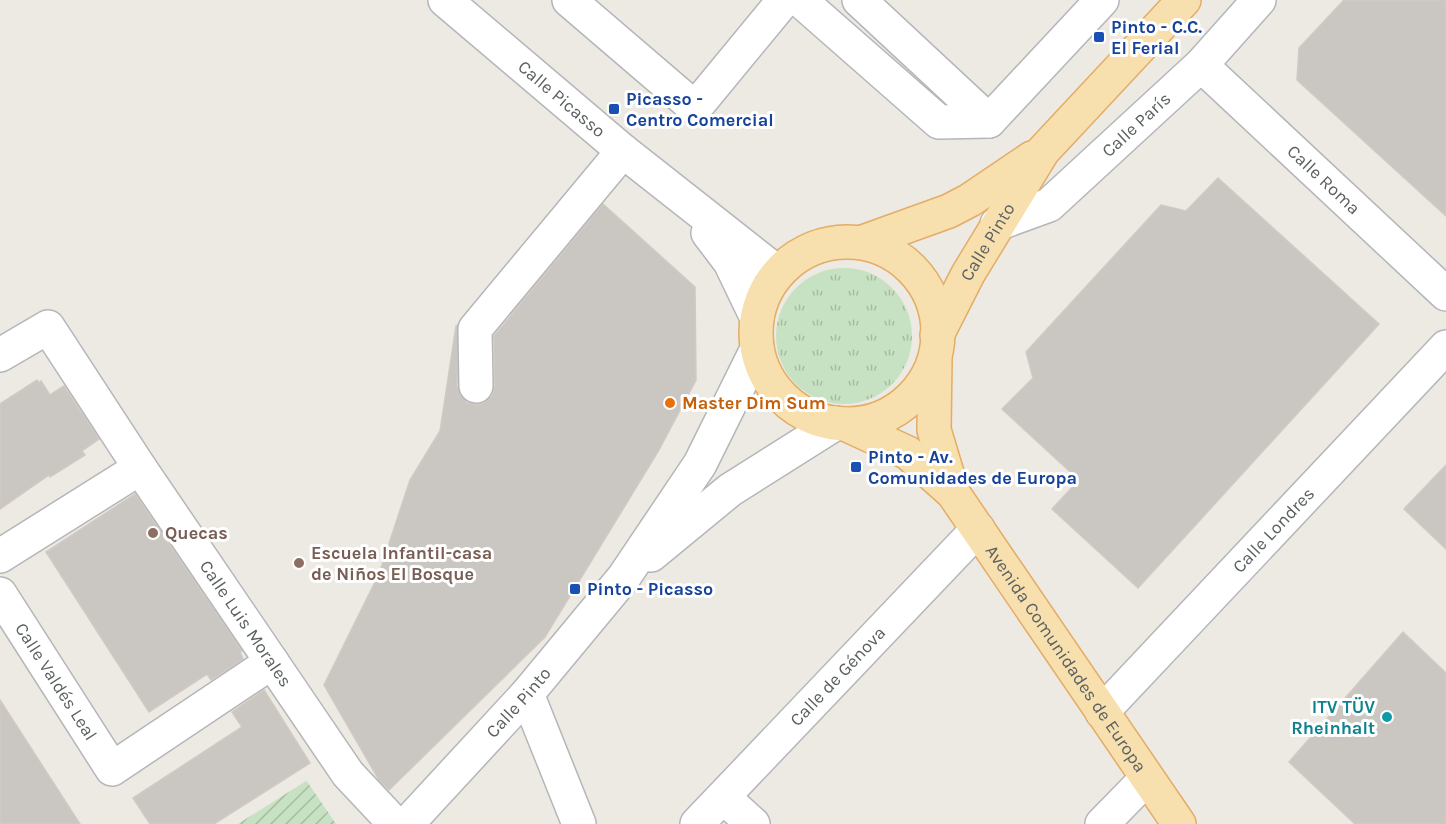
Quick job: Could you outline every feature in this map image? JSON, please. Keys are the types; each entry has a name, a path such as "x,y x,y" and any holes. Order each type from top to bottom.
{"main road":[{"name":"Calle Pinto","path":"936,345 968,274 1043,151 1184,0"},
{"name":"Calle Pinto","path":"863,242 949,211 970,200 1043,151"},
{"path":"863,242 891,253 915,271 931,296 938,325 936,345 925,379 909,399 887,414 862,422 840,423 808,415 784,399 767,376 757,333 764,294 778,273 802,253 832,243 863,242"},
{"name":"Avenida Comunidades de Europa","path":"936,345 934,430 953,493"},
{"name":"Avenida Comunidades de Europa","path":"840,423 908,453 953,493 1179,824"}],"street":[{"name":"Calle Picasso","path":"445,0 623,151 778,273"},
{"path":"569,0 695,108 784,0"},
{"path":"800,0 939,123 989,121 1102,0"},
{"path":"859,0 989,121"},
{"name":"Calle París","path":"997,224 1049,205 1201,65 1259,0"},
{"name":"Calle Roma","path":"1201,65 1446,294"},
{"path":"476,386 475,329 623,151"},
{"name":"Calle Picasso","path":"679,196 730,262 757,333"},
{"name":"Calle Luis Morales","path":"0,355 48,327 140,468 348,774 394,824"},
{"name":"Calle Pinto","path":"407,824 527,694 624,577 700,464 757,333"},
{"name":"Calle Londres","path":"1102,712 1446,347"},
{"name":"Calle Pinto","path":"624,577 730,490 840,423"},
{"path":"0,556 140,468"},
{"name":"Calle de Génova","path":"697,824 978,529"},
{"name":"Calle Valdés Leal","path":"0,594 112,769 272,662"},
{"path":"527,694 579,824"},
{"path":"1102,824 1147,777"},
{"path":"723,797 753,824"}],"green space":[{"path":"844,268 870,273 882,279 892,288 901,298 907,310 912,336 907,362 901,374 892,384 882,393 870,399 844,404 818,399 806,393 796,384 787,374 781,362 776,336 781,310 787,298 796,288 806,279 818,273"},
{"path":"306,781 336,824 238,824"}],"building":[{"path":"1344,0 1446,0 1446,216 1297,80 1299,48"},
{"path":"1218,178 1379,324 1138,588 1052,509 1079,480 1002,409 1033,378 1026,352 1161,205 1186,211"},
{"path":"603,204 695,287 696,380 659,450 545,637 389,790 379,780 324,685 379,574 410,480 440,431 456,326 458,325 457,386 460,395 467,403 476,405 492,396 495,386 494,336"},
{"path":"37,380 39,383 41,381 50,395 64,386 99,439 82,451 85,455 50,477 49,475 0,509 0,404"},
{"path":"1446,465 1446,549 1404,509"},
{"path":"135,494 242,651 240,652 243,659 211,680 207,674 149,712 46,552"},
{"name":"ITV TÜV Rheinhalt","path":"1403,632 1446,673 1446,824 1355,824 1289,762"},
{"path":"264,690 310,763 214,824 150,824 133,798 242,727 232,712"},
{"path":"0,700 80,824 0,824"}],"place":[{"name":"Pinto - C.C. El Ferial","path":"1099,37"},
{"name":"Picasso - Centro Comercial","path":"614,109"},
{"name":"Master Dim Sum","path":"670,403"},
{"name":"Pinto - Av. Comunidades de Europa","path":"856,467"},
{"name":"Quecas","path":"153,533"},
{"name":"Escuela Infantil-casa de Niños El Bosque","path":"299,563"},
{"name":"Pinto - Picasso","path":"575,589"},
{"name":"ITV TÜV Rheinhalt","path":"1387,717"}]}
